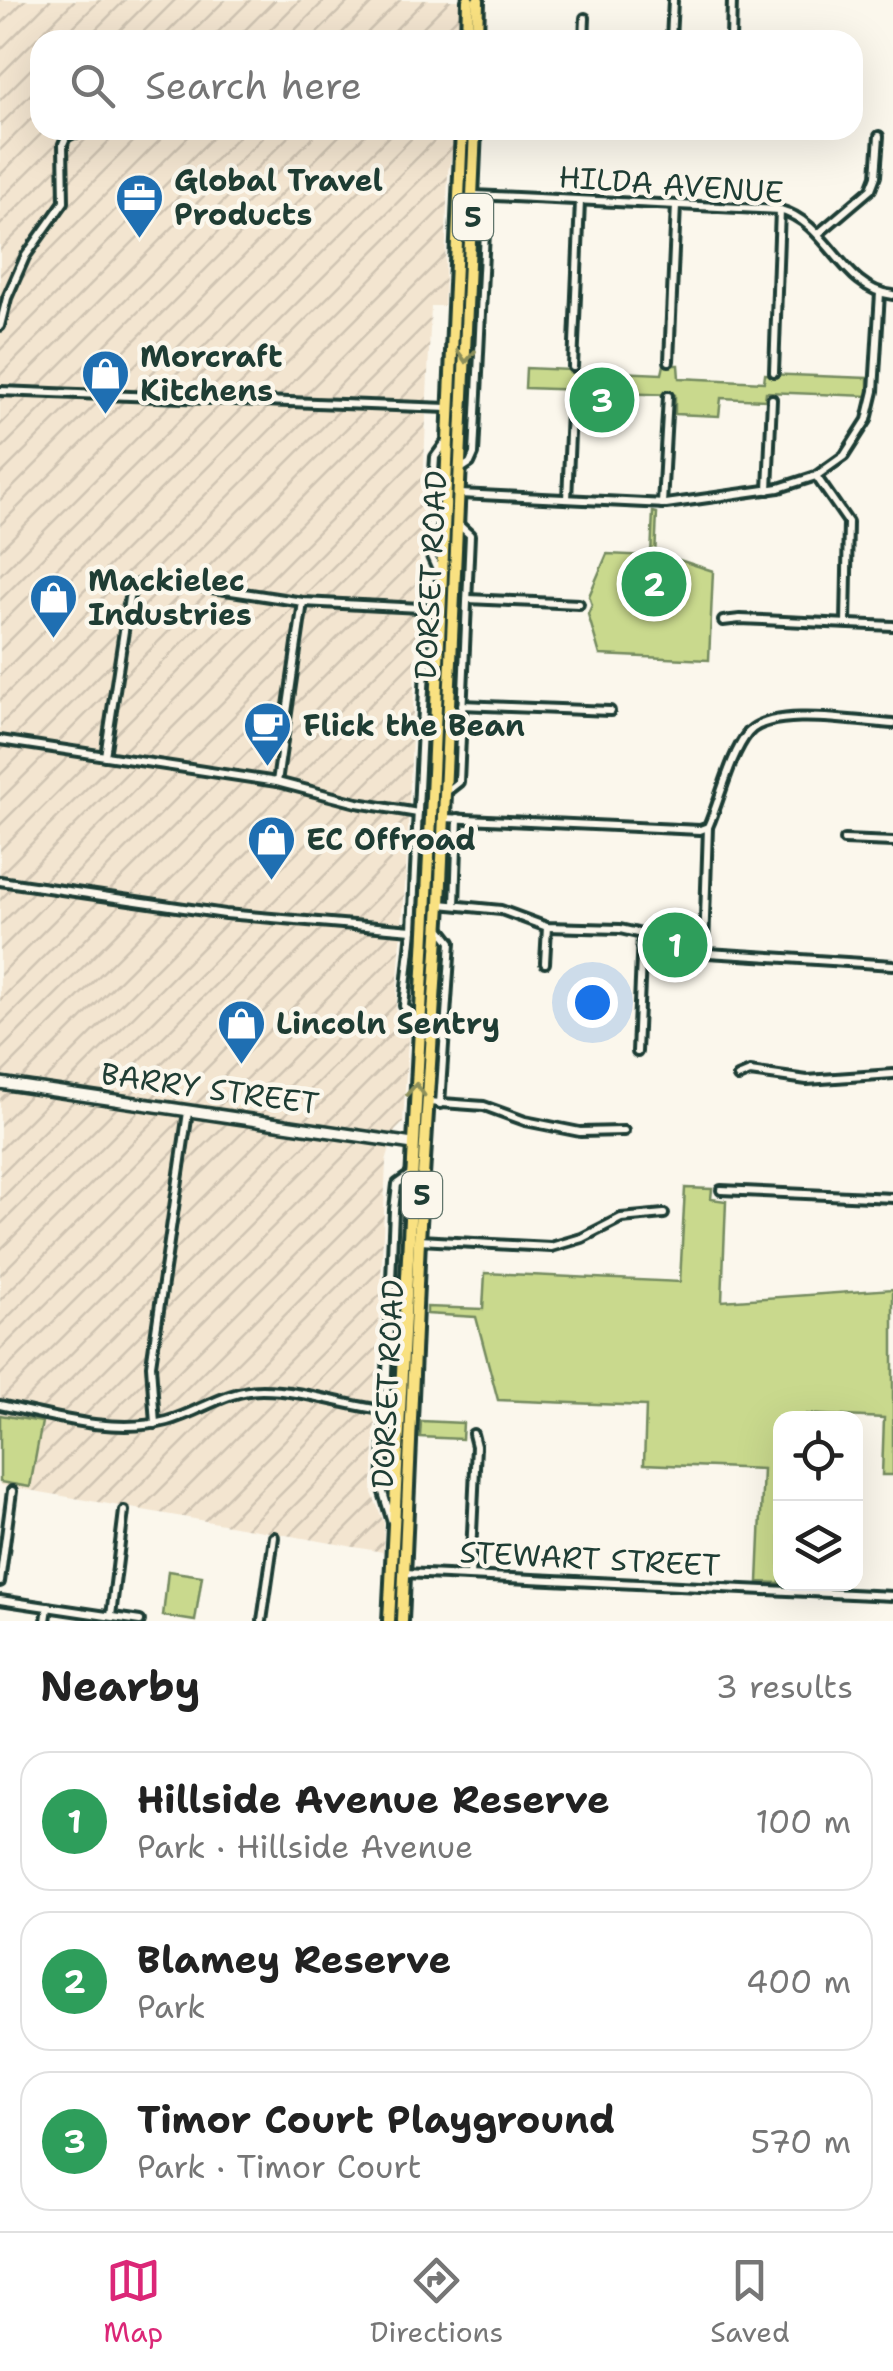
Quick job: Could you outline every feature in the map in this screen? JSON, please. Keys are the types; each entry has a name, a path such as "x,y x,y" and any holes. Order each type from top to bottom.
{"main road":[{"path":"467,30 468,0"},
{"path":"477,30 478,0"},
{"name":"DORSET ROAD","path":"389,1621 462,140"},
{"name":"DORSET ROAD","path":"402,1621 420,1240 426,1146 434,1103 433,1020 475,140"},
{"path":"460,194 474,195"},
{"path":"454,312 468,303"},
{"path":"450,408 464,408"},
{"path":"446,493 460,494"},
{"path":"431,818 444,818"},
{"path":"420,1025 433,1020"},
{"name":"BARRY STREET","path":"0,1083 413,1144"},
{"path":"413,1144 426,1146"},
{"path":"391,1572 404,1573"}],"street":[{"path":"672,30 673,0"},
{"path":"731,30 732,0"},
{"path":"584,30 585,18"},
{"path":"818,234 871,189 876,176 879,136"},
{"path":"0,326 25,257 64,202 65,140"},
{"name":"HILDA AVENUE","path":"474,195 780,210 798,216 859,281 880,293"},
{"path":"573,367 580,201"},
{"path":"669,361 676,205"},
{"path":"774,372 780,210"},
{"path":"461,469 474,458 484,250 484,226 473,214"},
{"path":"460,494 662,504 768,490 816,476 844,456 867,420 874,391 880,293 893,294"},
{"path":"0,391 450,408"},
{"path":"567,499 572,391"},
{"path":"662,504 668,396"},
{"path":"768,490 772,399"},
{"path":"442,580 429,552 435,457 448,438"},
{"path":"816,476 848,522 846,623"},
{"path":"445,793 460,782 470,535 458,524"},
{"path":"105,756 132,588 147,580 303,602 440,609"},
{"path":"468,599 579,604"},
{"path":"277,782 303,602"},
{"path":"723,621 893,626"},
{"path":"420,1025 404,1006 412,930 425,669 428,652 439,636"},
{"path":"452,662 463,688"},
{"path":"462,705 610,711"},
{"path":"893,724 786,718 763,722 745,738 708,827 704,948 708,953 893,965"},
{"path":"0,740 277,782 357,803 418,813"},
{"path":"444,818 700,830 708,827"},
{"path":"455,905 458,818"},
{"path":"844,840 893,842"},
{"path":"0,881 224,914 412,930"},
{"path":"440,904 501,910 547,928 620,929 642,934 636,1052"},
{"path":"439,928 451,942 434,1103 484,1106 525,1122 574,1131 624,1131"},
{"path":"545,963 547,928"},
{"path":"738,1078 750,1072 807,1080 893,1074"},
{"path":"155,1424 150,1365 188,1112"},
{"path":"393,1523 382,1489 384,1410 395,1191 410,1174"},
{"path":"721,1190 893,1198"},
{"path":"420,1240 550,1248 572,1243 621,1218 664,1214"},
{"path":"0,1406 108,1425 155,1424 222,1398 260,1390 399,1412"},
{"path":"470,1576 476,1446 473,1434"},
{"path":"0,1582 12,1491"},
{"path":"111,1616 124,1511"},
{"path":"262,1621 274,1537"},
{"name":"STEWART STREET","path":"404,1573 893,1596"},
{"path":"0,1600 140,1621"},
{"path":"46,1621 48,1607"}],"shaded area":[{"path":"0,0 460,0 460,30 30,30 30,140 456,140 448,171 444,306 431,306 406,871 395,1020 409,1022 403,1123 395,1131 386,1162 372,1493 384,1523 383,1552 0,1485"}],"green space":[{"path":"664,365 678,365 679,378 764,382 765,374 868,378 868,396 766,392 765,400 721,398 719,416 675,414 675,395 619,393 618,412 582,410 583,390 525,388 526,368 662,374"},
{"path":"653,512 657,513 655,557 670,557 713,571 709,660 600,655 588,614 592,605 589,596 607,554 651,556"},
{"path":"651,927 697,929 696,963 650,961 654,938"},
{"path":"685,1188 712,1189 711,1199 726,1201 722,1301 893,1289 893,1475 882,1475 884,1418 863,1417 863,1411 773,1411 773,1583 758,1582 763,1469 644,1464 646,1406 498,1400 476,1317 427,1314 427,1307 483,1309 485,1273 680,1282"},
{"path":"0,1415 42,1422 30,1487 0,1482"},
{"path":"421,1421 463,1423 462,1439 420,1437"},
{"path":"168,1571 202,1576 195,1621 163,1616"}],"place":[{"name":"Global Travel Products","path":"139,240"},
{"name":"Timor Court Playground","path":"602,400"},
{"name":"Morcraft Kitchens","path":"105,416"},
{"name":"Blamey Reserve","path":"654,584"},
{"name":"Mackielec Industries","path":"53,640"},
{"name":"Flick the Bean","path":"268,768"},
{"name":"EC Offroad","path":"271,882"},
{"name":"Hillside Avenue Reserve","path":"675,945"},
{"name":"Lincoln Sentry","path":"241,1066"}]}
